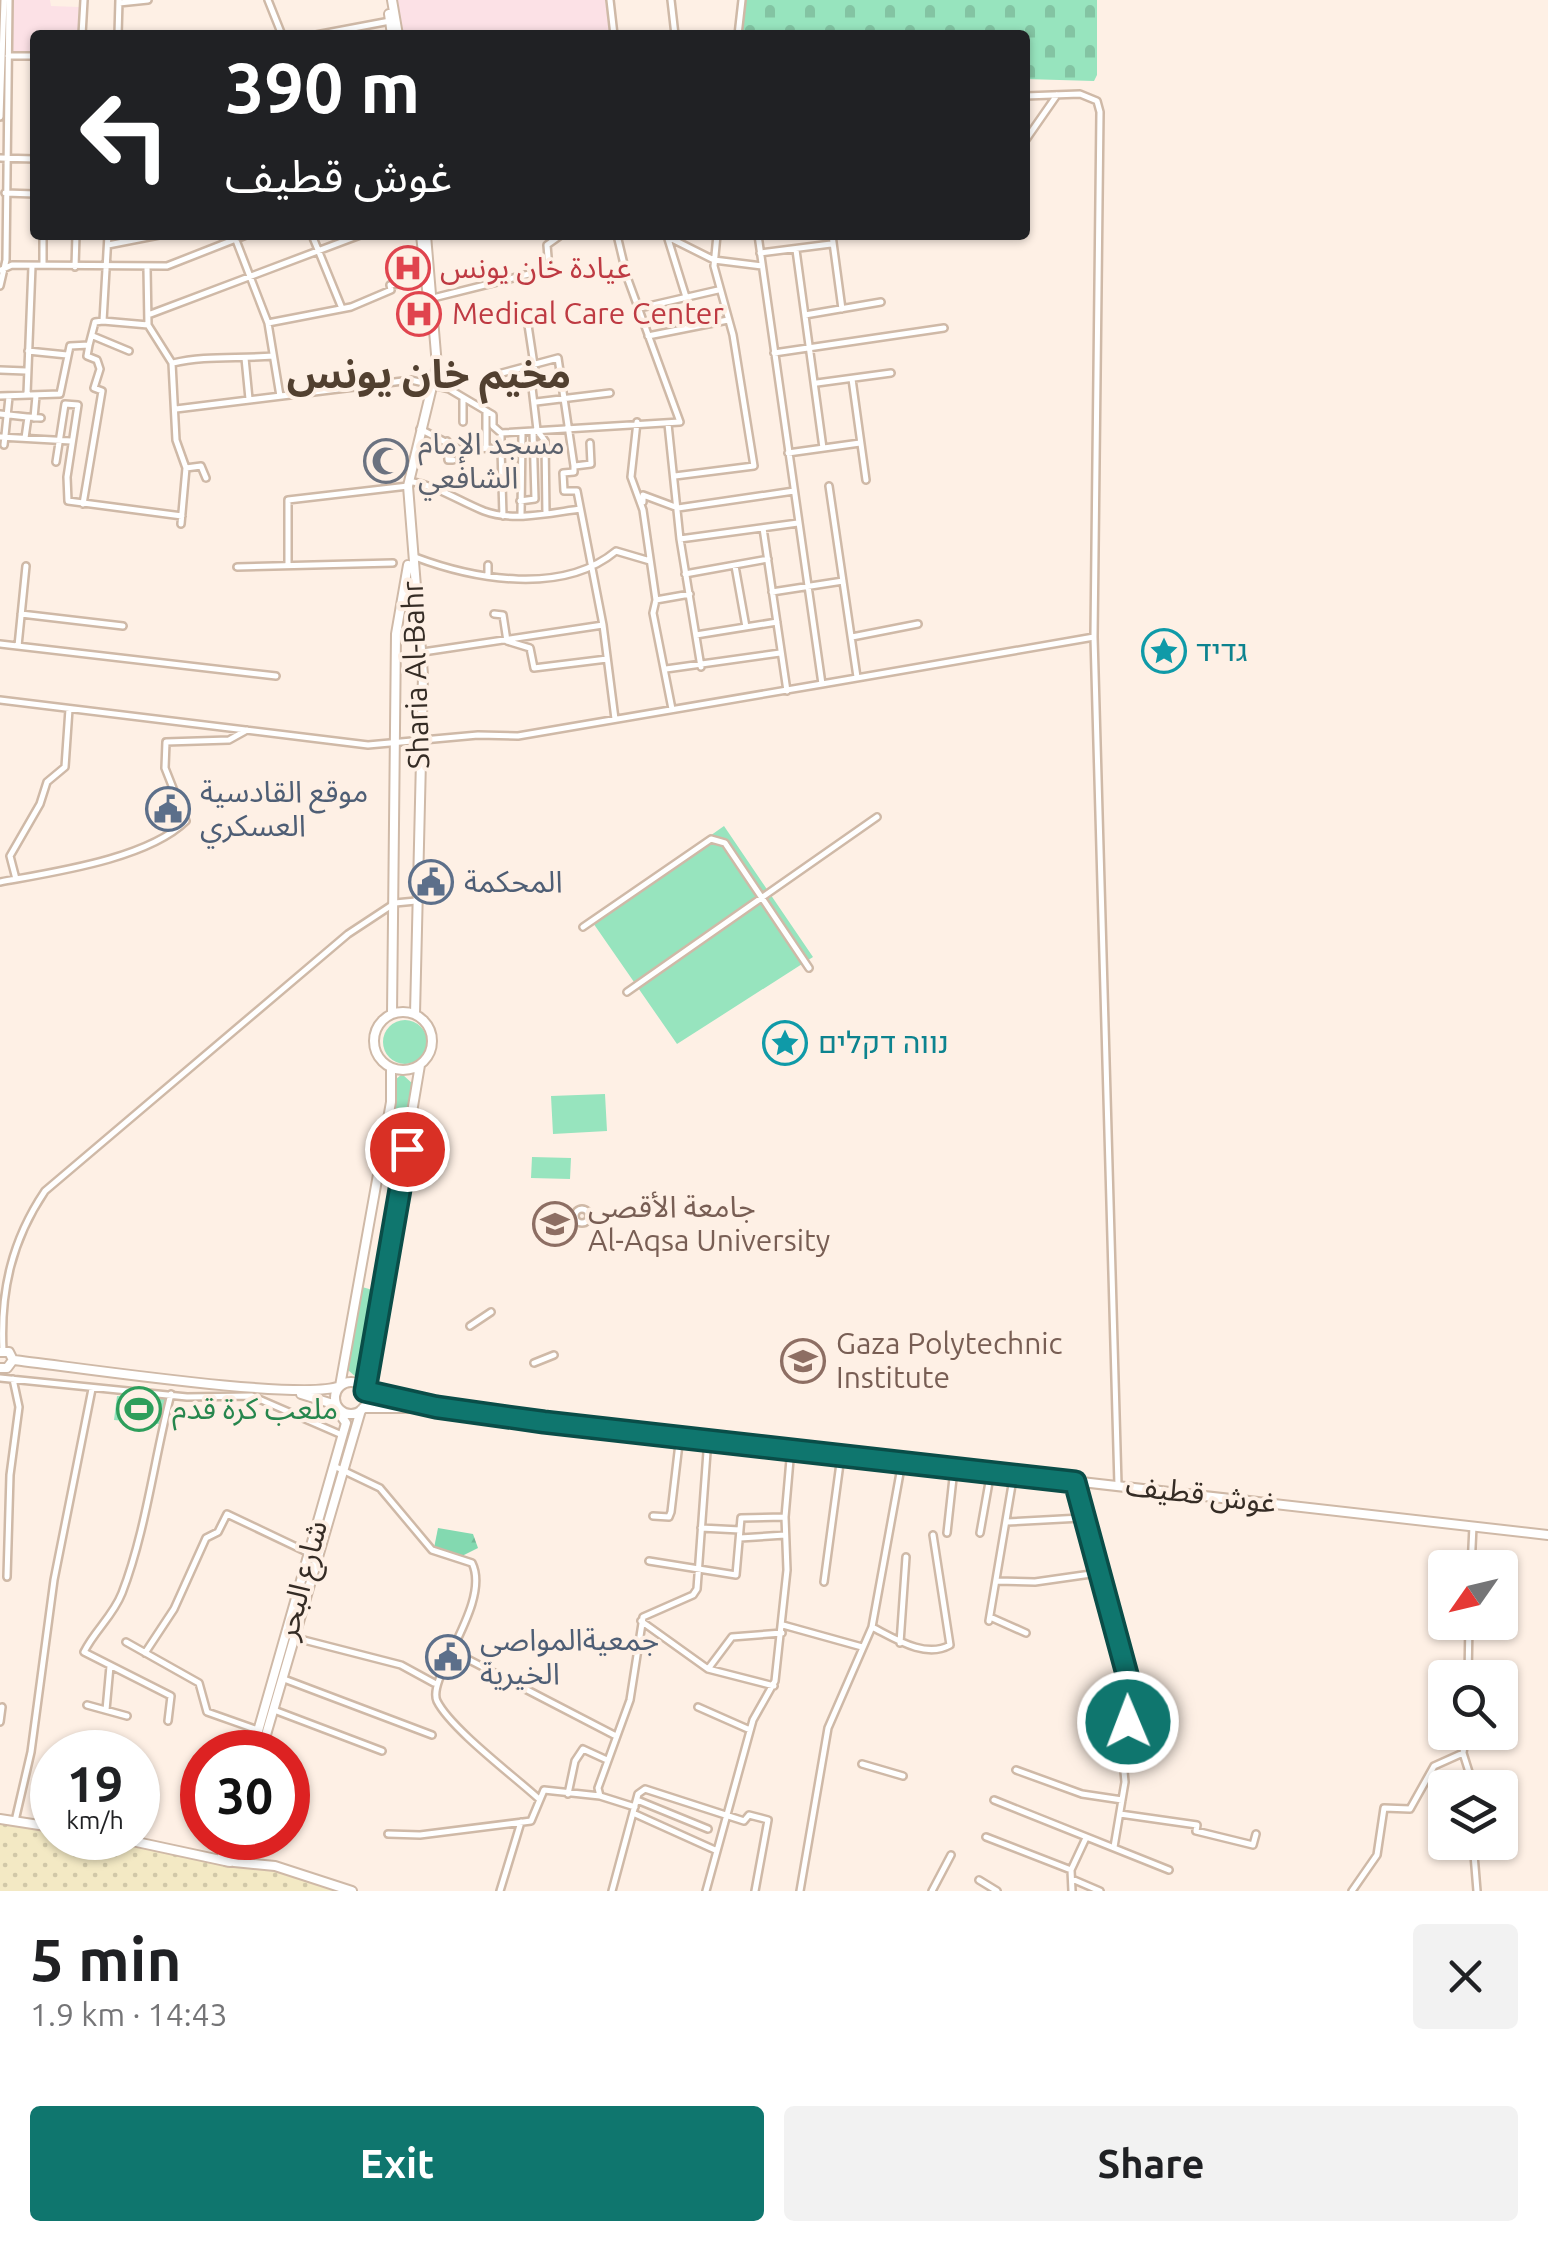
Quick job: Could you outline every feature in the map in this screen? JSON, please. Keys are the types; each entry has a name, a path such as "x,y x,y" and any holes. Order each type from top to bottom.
{"main road":[{"path":"390,0 393,30"},
{"path":"390,0 394,30"},
{"path":"424,240 433,345 431,383"},
{"path":"411,556 409,484 437,358 434,298 428,280"},
{"name":"Sharia Al-Bahr","path":"411,556 421,652 420,901 415,1014"},
{"name":"Sharia Al-Bahr","path":"392,1014 397,618 411,556"},
{"path":"270,1388 320,1398 348,1414 362,1409 420,1065 430,1052 431,1034 415,1014 392,1014 374,1036 377,1054 391,1068 401,1070 420,1065"},
{"path":"340,1409 335,1395 340,1386 391,1102 391,1068"},
{"path":"364,1259 388,1259"},
{"path":"2,1351 13,1360 270,1388 323,1391 354,1382 365,1391"},
{"path":"2,1373 13,1360"},
{"name":"غوش قطيف","path":"365,1391 436,1407 1548,1534"},
{"name":"غوش قطيف","path":"362,1409 436,1407"},
{"name":"شارع البحر","path":"268,1730 296,1638 339,1468 346,1417 340,1409"},
{"name":"شارع البحر","path":"258,1730 311,1554 362,1409"},
{"path":"0,1819 30,1824"},
{"path":"250,1860 352,1891"}],"street":[{"path":"0,117 6,0"},
{"path":"0,286 0,268 6,260 6,0"},
{"path":"82,30 84,0"},
{"path":"118,30 119,2 148,0"},
{"path":"268,0 280,30"},
{"path":"610,0 613,30"},
{"path":"671,0 674,30"},
{"path":"739,30 742,0"},
{"path":"342,30 390,21"},
{"path":"4,56 30,56"},
{"path":"1030,133 1057,95"},
{"path":"1030,96 1093,97 1100,112 1094,637 1118,1484"},
{"path":"3,158 30,159"},
{"path":"6,192 30,194"},
{"path":"43,266 44,240"},
{"path":"75,267 76,240"},
{"path":"103,321 108,240"},
{"path":"108,245 134,240"},
{"path":"0,268 147,268 182,262 229,240"},
{"path":"236,240 268,324 280,396"},
{"path":"314,240 341,306"},
{"path":"148,315 347,240"},
{"path":"434,298 549,269 547,245 554,240"},
{"path":"176,409 411,380 431,383 493,416 493,426 501,433 680,422 619,240"},
{"path":"667,240 686,298"},
{"path":"672,240 714,260 762,266"},
{"path":"675,476 754,466 728,320 718,290 714,260 716,240"},
{"path":"759,240 822,684"},
{"path":"833,240 842,309"},
{"path":"760,253 833,244"},
{"path":"796,250 823,448"},
{"path":"27,394 32,266"},
{"path":"147,268 148,325 172,363 176,440 186,468 182,524"},
{"path":"268,324 364,302 391,290 390,285 428,280"},
{"path":"640,308 718,290"},
{"path":"804,315 881,302"},
{"path":"648,336 728,320"},
{"path":"83,504 102,391 94,388 100,369 97,360 87,356 95,322 148,325"},
{"path":"520,501 535,500 536,402 528,324"},
{"path":"774,353 944,328"},
{"path":"93,336 129,351"},
{"path":"0,396 60,394 73,343 88,346"},
{"path":"28,352 67,355"},
{"path":"172,363 195,357 273,356"},
{"path":"245,358 249,399"},
{"path":"502,373 558,358 574,466 574,472 563,473 564,491 577,491 603,625 614,719"},
{"path":"0,370 26,370"},
{"path":"817,383 891,373"},
{"path":"852,380 866,480"},
{"path":"536,402 610,393"},
{"path":"25,438 34,418 36,394"},
{"path":"10,397 4,415 3,440 71,441"},
{"path":"463,399 463,422"},
{"path":"56,462 65,404 78,405 71,441 68,500 182,516"},
{"path":"486,413 486,448"},
{"path":"4,415 34,418"},
{"path":"638,422 630,468 643,510"},
{"path":"668,424 680,540 701,667"},
{"path":"420,430 460,448 502,448"},
{"path":"535,430 544,441 546,514"},
{"path":"501,433 503,516"},
{"path":"521,516 522,433"},
{"path":"447,441 448,460 453,460"},
{"path":"788,454 860,442"},
{"path":"574,466 591,464 590,443"},
{"path":"186,468 202,466 206,478"},
{"path":"288,565 288,500 409,484 444,489 485,512 503,516 580,510"},
{"path":"829,486 857,677"},
{"path":"672,710 664,688 666,669 654,613 656,600 643,495 678,508 794,491"},
{"path":"680,540 798,523"},
{"path":"763,528 786,691"},
{"path":"411,556 443,568 524,579 593,570 616,551 650,561"},
{"path":"685,574 768,560"},
{"path":"237,567 393,562"},
{"path":"488,565 488,576"},
{"path":"735,565 746,627"},
{"path":"18,646 26,566"},
{"path":"772,592 843,580"},
{"path":"656,600 690,594"},
{"path":"21,614 123,626"},
{"path":"494,614 503,615 507,641"},
{"path":"696,635 777,622"},
{"path":"851,637 918,624"},
{"path":"421,652 603,625"},
{"path":"0,700 396,746 478,735 518,736 1094,637"},
{"path":"507,641 530,648 534,668 607,659"},
{"path":"0,644 276,676"},
{"path":"666,669 780,653"},
{"path":"16,879 10,856 47,782 66,767 69,709"},
{"path":"0,882 143,848 168,836 186,820 165,768 166,742 229,740 248,730"},
{"path":"627,992 877,816"},
{"path":"583,927 711,839 725,843 809,968"},
{"path":"2,1351 2,1300 10,1262 27,1218 45,1191 290,980 395,903 420,901"},
{"path":"470,1326 491,1312"},
{"path":"534,1363 554,1355"},
{"path":"2,1373 13,1379 92,1388 252,1396 343,1435"},
{"path":"7,1576 11,1470 19,1407 13,1379"},
{"path":"14,1821 31,1752 54,1580 92,1388"},
{"path":"168,1721 171,1696 84,1652 96,1631 108,1621 123,1589 171,1394"},
{"path":"653,1516 669,1517 672,1512 680,1435"},
{"path":"600,1796 607,1760 634,1685 641,1620 648,1612 695,1594 708,1438"},
{"path":"706,1891 750,1730 774,1686 783,1625 791,1448"},
{"path":"824,1582 842,1454"},
{"path":"800,1891 831,1714 872,1627 902,1462"},
{"path":"947,1533 954,1466"},
{"path":"339,1468 380,1488 432,1550 472,1563 477,1578 454,1652 434,1684 437,1702 540,1798"},
{"path":"0,1472 11,1470"},
{"path":"980,1532 990,1470"},
{"path":"1014,1474 989,1619 1026,1633"},
{"path":"1075,1482 1081,1518 1132,1696 1121,1740 1122,1800 1114,1847"},
{"path":"145,1653 174,1609 206,1538 218,1532 227,1514 311,1554"},
{"path":"649,1561 736,1574 741,1518 785,1518"},
{"path":"1007,1522 1081,1518"},
{"path":"1471,1550 1473,1526"},
{"path":"701,1528 785,1535"},
{"path":"872,1627 900,1643 938,1650 952,1641 933,1535"},
{"path":"900,1643 906,1556"},
{"path":"996,1581 1035,1582 1098,1574"},
{"path":"641,1620 708,1669 774,1686"},
{"path":"783,1625 862,1647"},
{"path":"708,1669 734,1636 782,1633"},
{"path":"296,1638 401,1665 434,1684"},
{"path":"126,1642 201,1685 207,1712 258,1730"},
{"path":"454,1652 616,1736"},
{"path":"106,1710 110,1666"},
{"path":"284,1679 432,1735"},
{"path":"88,1705 127,1716"},
{"path":"0,1722 2,1707"},
{"path":"698,1707 750,1730"},
{"path":"274,1710 382,1751"},
{"path":"568,1794 575,1761 583,1749 607,1760"},
{"path":"1463,1750 1468,1770"},
{"path":"1352,1891 1377,1856 1384,1808 1410,1809 1434,1766 1462,1753"},
{"path":"862,1764 902,1776"},
{"path":"1016,1770 1082,1794 1122,1800"},
{"path":"612,1891 635,1807 645,1788 744,1820 752,1816 769,1822 755,1891"},
{"path":"388,1834 420,1835 533,1819 544,1790 600,1796 708,1829"},
{"path":"994,1800 1085,1840 1114,1847 1169,1870"},
{"path":"635,1807 715,1850"},
{"path":"1120,1814 1196,1825 1196,1832 1252,1845 1256,1834"},
{"path":"500,1891 522,1821"},
{"path":"986,1837 1071,1870"},
{"path":"1072,1891 1071,1870 1085,1840"},
{"path":"932,1891 950,1856"},
{"path":"1475,1860 1477,1891"},
{"path":"1072,1879 1100,1891"},
{"path":"979,1880 997,1891"}],"shaded area":[{"path":"11,0 50,0 51,6 79,7 78,30 30,30 30,54 10,53"},
{"path":"397,0 605,0 609,30 401,30"}],"green space":[{"path":"746,0 1097,0 1097,75 1094,81 1030,79 1030,30 742,30"},
{"path":"724,826 813,957 677,1044 591,920"},
{"path":"405,1020 421,1026 427,1042 421,1058 405,1064 389,1058 383,1042 389,1026"},
{"path":"402,1074 414,1085 399,1178 392,1183 384,1179 395,1080"},
{"path":"605,1094 607,1131 553,1134 551,1096"},
{"path":"532,1157 571,1158 570,1179 531,1178"},
{"path":"362,1287 380,1292 365,1374 357,1378 348,1370"},
{"name":"ملعب كرة قدم","path":"117,1396 166,1398 159,1424 114,1420"},
{"path":"438,1528 473,1534 478,1548 460,1557 434,1548"}],"sand":[{"path":"0,1821 30,1826 30,1860 160,1860 160,1847 180,1850 180,1860 260,1865 343,1891 0,1891"}],"place":[{"name":"عيادة خان يونس","path":"408,268"},
{"name":"Medical Care Center","path":"419,314"},
{"name":"مسجد الإمام الشافعي","path":"386,461"},
{"name":"גדיד","path":"1164,651"},
{"name":"موقع القادسية العسكري","path":"168,809"},
{"name":"المحكمة","path":"431,882"},
{"name":"נווה דקלים","path":"785,1043"},
{"name":"جامعة الأقصى Al-Aqsa University","path":"555,1224"},
{"name":"Gaza Polytechnic Institute","path":"803,1361"},
{"name":"ملعب كرة قدم","path":"139,1409"},
{"name":"جمعيةالمواصي الخيرية","path":"448,1657"}],"district":[{"name":"مخيم خان يونس","path":"429,374"}],"route":[{"path":"407,1149 365,1391 436,1407 544,1422 1075,1482 1083,1525 1131,1689 1128,1722"}]}
